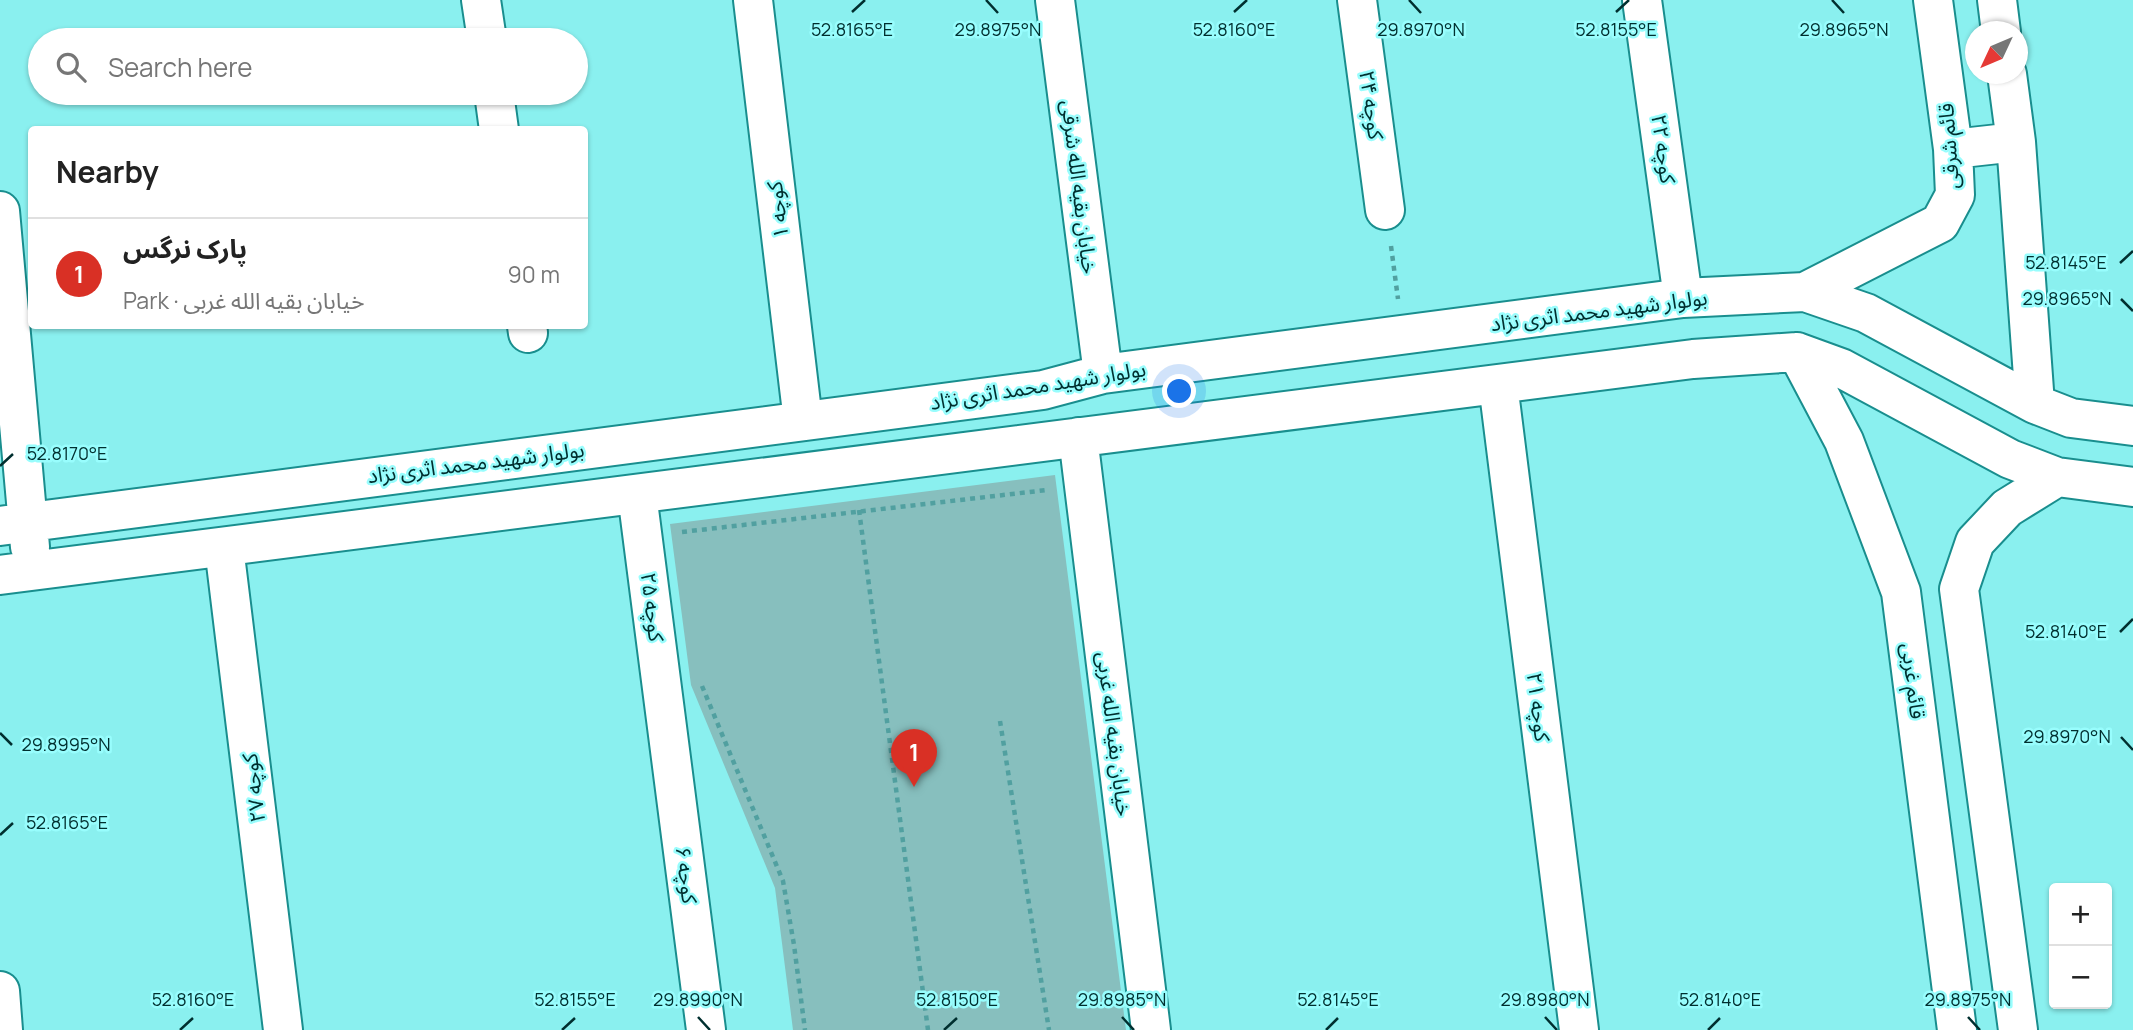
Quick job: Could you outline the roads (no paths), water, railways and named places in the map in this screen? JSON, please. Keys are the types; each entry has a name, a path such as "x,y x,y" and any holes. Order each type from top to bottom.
{"street":[{"path":"481,0 485,28"},
{"name":"کوچه ۱","path":"753,0 803,421"},
{"name":"خیابان بقیه الله شرقی","path":"1055,0 1103,374"},
{"name":"کوچه ۲۴","path":"1357,0 1385,210"},
{"name":"کوچه ۲۲","path":"1642,0 1683,298"},
{"name":"قائم شرقی","path":"1805,292 1940,223 1955,195 1953,149 1933,0"},
{"path":"1997,0 2000,21"},
{"path":"2008,84 2016,142 2035,404"},
{"path":"496,105 498,126"},
{"path":"1953,149 2016,142"},
{"path":"0,211 16,573 1693,359 1797,352 1841,368 2010,459 2057,477 2133,488"},
{"name":"بولوار شهید محمد اثری نژاد","path":"13,524 1044,390 1103,374 1683,298 1805,292 1866,313 2035,404 2071,418 2133,426"},
{"name":"قائم غربی","path":"1797,352 1844,441 1901,592 1957,1030"},
{"name":"کوچه ۲۱","path":"1498,384 1579,1030"},
{"name":"خیابان بقیه الله غربی","path":"1078,438 1151,1030"},
{"path":"2018,1030 1959,589 1975,542 2007,508 2057,477"},
{"name":"کوچه ۲۵","path":"637,494 666,720"},
{"name":"کوچه ۲۷","path":"224,547 283,1030"},
{"path":"1901,592 1959,589"},
{"name":"کوچه ۶","path":"666,720 706,1030"},
{"path":"0,991 3,1030"}],"place":[{"name":"پارک نرگس","path":"914,787"}]}
